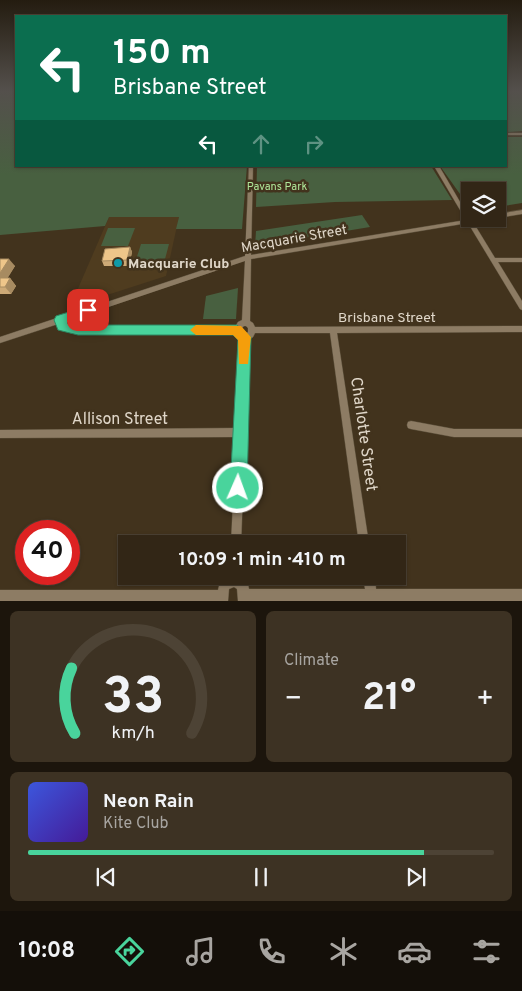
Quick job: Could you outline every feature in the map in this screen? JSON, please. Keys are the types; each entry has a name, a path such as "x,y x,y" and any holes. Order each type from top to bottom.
{"street":[{"path":"507,134 522,134"},
{"path":"246,323 251,167"},
{"path":"437,167 461,205"},
{"path":"506,215 522,212"},
{"name":"Macquarie Street","path":"0,340 247,258 461,223"},
{"path":"475,227 522,307"},
{"path":"495,260 522,260"},
{"path":"60,320 62,327 71,330 237,330"},
{"path":"237,330 241,324 250,324 253,330 250,335 244,337"},
{"name":"Brisbane Street","path":"253,330 522,329"},
{"path":"237,330 244,337"},
{"name":"Charlotte Street","path":"333,330 363,535"},
{"path":"236,535 244,337"},
{"path":"411,425 454,433 522,433"},
{"name":"Allison Street","path":"0,434 241,432"},
{"path":"0,596 37,598 222,598 225,585"},
{"path":"242,585 245,598 371,594 522,595"},
{"path":"370,585 371,594"}],"shaded area":[{"name":"Macquarie Club","path":"109,217 179,217 166,276 70,307"}],"green space":[{"path":"0,119 15,119 15,167 247,167 242,229 176,229 179,217 109,217 105,226 0,235"},
{"path":"507,119 522,119 522,131 507,132"},
{"path":"507,137 522,137 522,203 506,206 506,182 461,182 461,195 441,167 507,167"},
{"name":"Pavans Park","path":"257,167 432,167 452,200 335,202 256,207"},
{"path":"362,215 370,227 255,246 256,231"},
{"path":"108,228 135,228 128,246 101,246"},
{"path":"141,244 169,244 164,263 135,263"},
{"path":"238,288 236,319 203,319 206,296"}],"building":[{"path":"130,247 127,260 102,261 105,249"},
{"path":"0,259 9,259 0,273"},
{"path":"0,278 10,278 5,287 0,287"}],"slow traffic":[{"path":"196,330 237,330 244,337 244,360"}],"place":[{"name":"Macquarie Club","path":"118,263"}],"route":[{"path":"88,310 60,320 62,327 78,330 237,330 244,337 238,488"}]}
